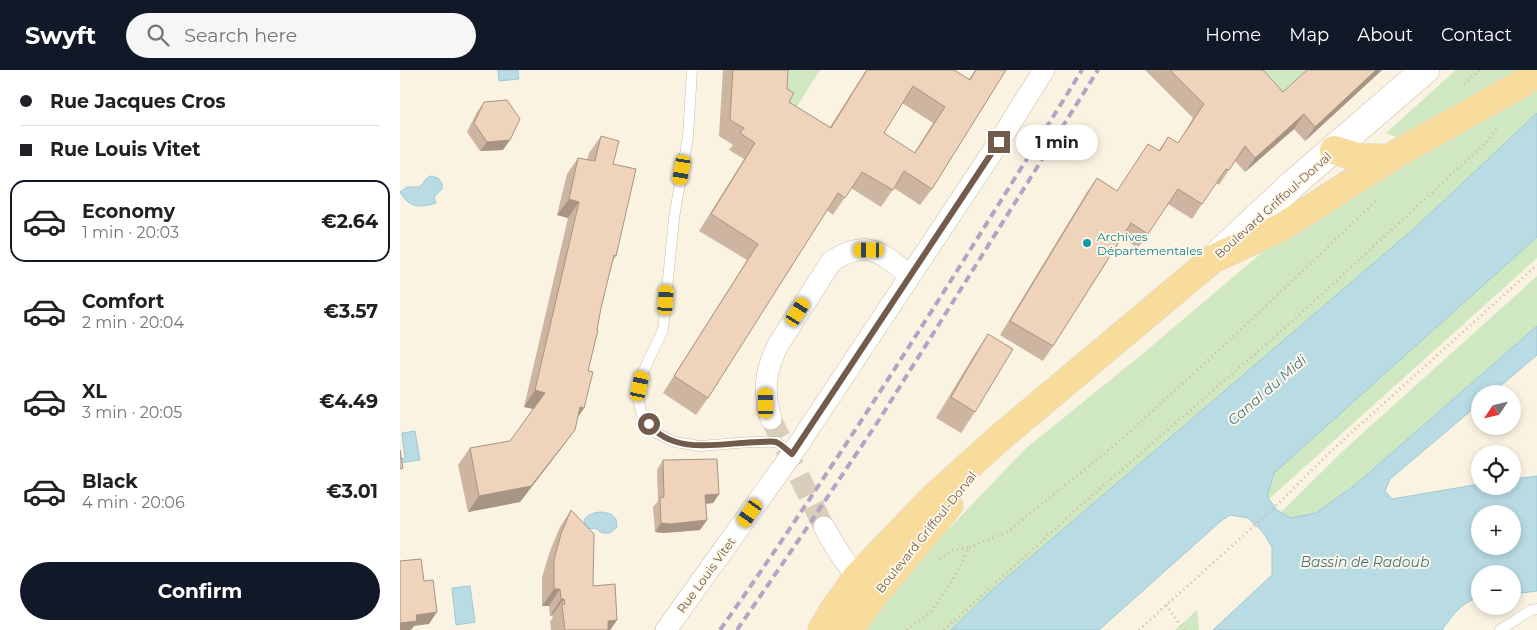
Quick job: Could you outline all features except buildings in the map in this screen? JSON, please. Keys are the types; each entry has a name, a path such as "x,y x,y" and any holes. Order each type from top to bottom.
{"main road":[{"name":"Boulevard Griffoul-Dorval","path":"849,630 867,585 932,498 1003,435 1213,259 1294,183 1425,70"},
{"path":"1213,259 1282,227 1390,158 1537,75"},
{"path":"1334,150 1361,158 1390,158"},
{"name":"Boulevard Griffoul-Dorval","path":"822,630 833,611 867,585"}],"street":[{"name":"Rue Louis Vitet","path":"666,630 792,454 999,142 1044,70"},
{"path":"771,419 766,403 766,388 771,358 831,262 842,255 856,250 869,250 891,260 909,276"},
{"path":"824,527 843,561 867,585"}],"lane":[{"path":"692,70 688,137 674,218 663,330 642,374 638,398 642,416 656,433 675,442 700,446 777,442 792,454"},
{"path":"1500,630 1531,610 1537,609"}],"path":[{"path":"944,630 1079,507 1341,277 1489,140 1498,127"},
{"path":"907,630 930,612 951,583 970,548 1007,532 1079,472 1115,445 1229,341 1380,197"},
{"path":"1139,630 1537,266"},
{"path":"1166,605 1184,630"}],"green space":[{"path":"785,70 820,70 791,116 783,110"},
{"path":"1239,70 1315,70 1276,109"},
{"path":"1456,70 1519,70 1396,137 1386,133"},
{"path":"1537,90 1537,113 1417,226 990,592 951,630 859,630 884,597 1025,449 1140,356 1265,250 1373,180"},
{"path":"1537,237 1537,258 1269,499 1267,496 1273,473"},
{"path":"1537,276 1537,326 1355,485 1316,513 1291,518 1281,512 1345,449"},
{"path":"1197,610 1199,630 1175,630"}],"water":[{"path":"498,70 518,70 519,79 499,81"},
{"path":"1537,113 1537,237 1274,473 1267,496 1277,510 1291,518 1316,513 1355,485 1537,326 1537,355 1502,385 1471,385 1471,411 1390,479 1385,491 1392,499 1471,486 1471,495 1521,495 1521,478 1537,476 1537,591 1521,593 1521,565 1471,565 1471,600 1453,615 1442,630 1213,630 1272,575 1272,547 1262,531 1248,518 1230,515 1099,630 951,630 990,592 1417,226"},
{"path":"431,176 438,178 442,183 442,189 434,197 436,203 420,206 411,204 403,197 400,192 407,187 420,187"},
{"path":"415,431 420,460 400,463 400,459 405,458 402,433"},
{"path":"602,512 611,514 616,519 617,527 610,533 602,533 595,528 589,529 585,525 584,520 588,516"},
{"path":"470,586 475,622 456,625 452,588"}],"tunnel":[{"path":"771,419 824,527"}],"railway":[{"path":"720,630 860,423 1082,70"},
{"path":"737,630 879,420 1098,70"}],"place":[{"name":"Archives Départementales","path":"1087,243"}],"route":[{"path":"649,424 656,433 675,442 700,446 777,442 792,454 999,142"}],"water label":[{"name":"Canal du Midi","path":"1267,390"},
{"name":"Bassin de Radoub","path":"1365,562"}]}
